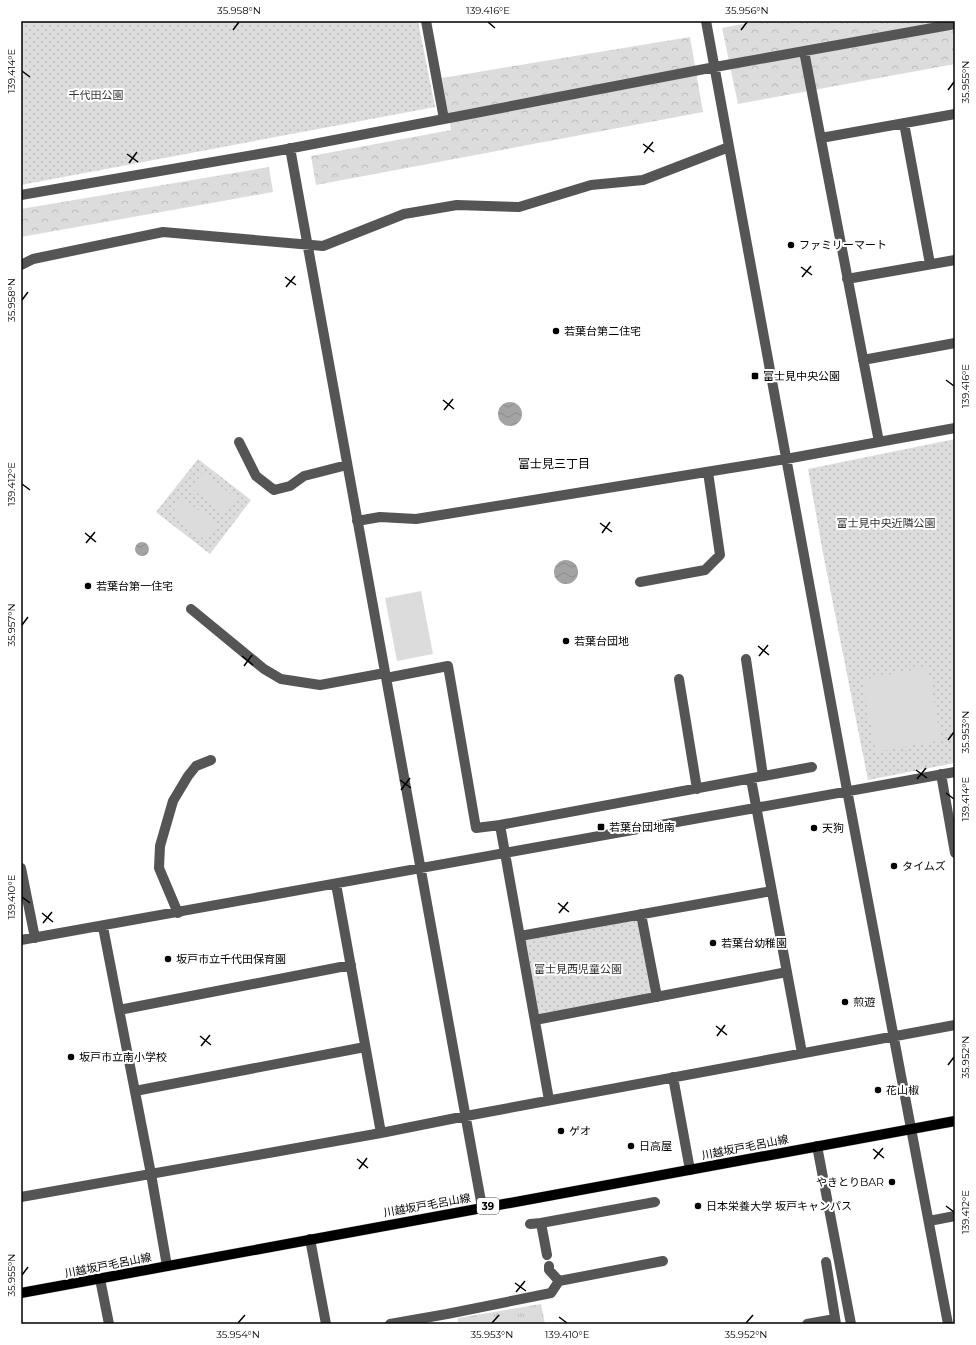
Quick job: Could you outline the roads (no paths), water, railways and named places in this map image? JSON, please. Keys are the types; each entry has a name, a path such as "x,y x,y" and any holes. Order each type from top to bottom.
{"main road":[{"name":"川越坂戸毛呂山線","path":"21,1293 955,1121"}],"street":[{"path":"426,21 444,119"},
{"path":"706,21 847,790 948,1324"},
{"path":"21,194 290,148 715,67 955,24"},
{"path":"804,51 879,442"},
{"path":"821,138 955,114"},
{"path":"904,123 930,264"},
{"path":"21,265 32,259 163,232 323,246 404,214 457,205 519,207 591,185 643,180 729,147"},
{"path":"290,148 482,1207"},
{"path":"847,279 955,260"},
{"path":"863,360 955,343"},
{"path":"358,521 380,517 416,519 786,459 955,428"},
{"path":"239,442 256,476 274,490 290,486 304,476 347,465"},
{"path":"640,582 705,570 720,555 708,472"},
{"path":"191,610 264,668 281,679 320,685 448,666 476,828 500,825 812,767"},
{"path":"746,659 763,776"},
{"path":"679,679 697,789"},
{"path":"178,913 159,868 160,846 173,801 196,766 211,760"},
{"path":"21,940 504,854 847,790 955,772"},
{"path":"941,774 955,853"},
{"path":"752,778 756,807 802,1053"},
{"path":"500,825 549,1100"},
{"path":"21,868 34,938"},
{"path":"336,884 381,1133"},
{"path":"520,936 772,891"},
{"path":"641,914 657,997"},
{"path":"103,926 151,1174 167,1266"},
{"path":"120,1010 350,965"},
{"path":"535,1020 787,972"},
{"path":"21,1197 381,1133 549,1100 955,1025"},
{"path":"135,1091 365,1047"},
{"path":"673,1077 690,1170"},
{"path":"817,1146 851,1324"},
{"path":"530,1224 656,1202"},
{"path":"928,1221 955,1216"},
{"path":"541,1223 547,1254"},
{"path":"310,1239 326,1324"},
{"path":"390,1324 448,1319 552,1293 560,1281 663,1261"},
{"path":"807,1324 835,1321 826,1262"},
{"path":"549,1266 549,1270 560,1281"},
{"path":"100,1279 109,1324"}],"water":[{"path":"510,402 515,403 521,409 521,419 515,425 510,426 505,425 499,419 498,414 499,409 505,403"},
{"path":"142,542 147,544 149,549 147,554 142,556 137,554 135,549 137,544"},
{"path":"566,560 571,561 577,567 577,577 571,583 566,584 561,583 555,577 554,572 555,567 561,561"}],"place":[{"name":"ファミリーマート","path":"791,245"},
{"name":"若葉台第二住宅","path":"556,331"},
{"name":"富士見中央公園","path":"755,376"},
{"name":"若葉台第一住宅","path":"88,586"},
{"name":"若葉台団地","path":"566,641"},
{"name":"若葉台団地南","path":"601,827"},
{"name":"天狗","path":"814,828"},
{"name":"タイムズ","path":"894,866"},
{"name":"若葉台幼稚園","path":"713,943"},
{"name":"坂戸市立千代田保育園","path":"168,959"},
{"name":"煎遊","path":"845,1002"},
{"name":"坂戸市立南小学校","path":"71,1057"},
{"name":"花山椒","path":"878,1090"},
{"name":"ゲオ","path":"561,1131"},
{"name":"日高屋","path":"631,1146"},
{"name":"やきとりBAR","path":"892,1182"},
{"name":"日本栄養大学 坂戸キャンパス","path":"698,1206"}],"district":[{"name":"富士見三丁目","path":"554,464"}],"park label":[{"name":"千代田公園","path":"96,95"},
{"name":"富士見中央近隣公園","path":"886,523"},
{"name":"富士見西児童公園","path":"578,969"}]}
